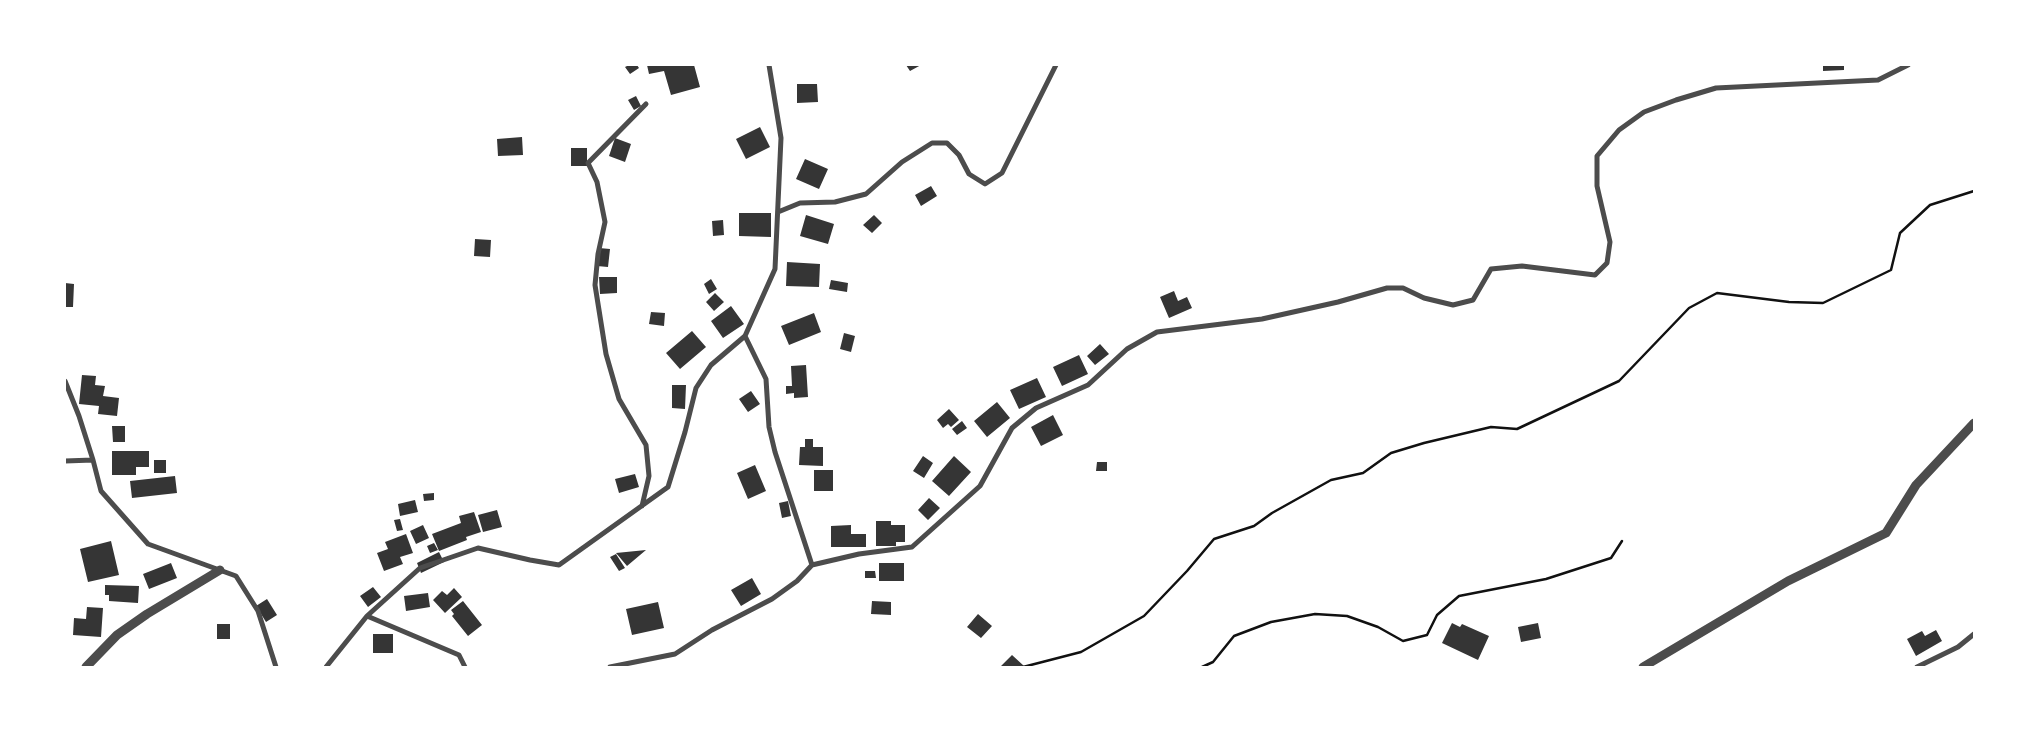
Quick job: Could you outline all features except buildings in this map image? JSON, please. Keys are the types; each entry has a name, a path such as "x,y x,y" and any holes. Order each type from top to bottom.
{"street":[{"path":"326,667 366,616 420,568 478,548 559,565 668,487 696,388 711,365 745,336 775,269 781,138 769,65"},
{"path":"778,212 800,203 835,202 866,194 902,162 932,143 947,143 959,155 969,174 985,184 1002,173 1056,65"},
{"path":"610,667 634,665 675,654 712,630 772,599 797,581 812,565 859,554 912,547 980,486 1012,428 1036,408 1088,385 1126,349 1157,332 1262,319 1338,302 1387,288 1402,288 1424,298 1453,305 1473,300 1491,269 1522,266 1595,275 1608,264 1610,242 1597,186 1597,156 1618,130 1644,112 1716,88 1878,80 1908,65"},
{"path":"642,507 649,476 646,445 619,399 606,354 594,285 605,222 597,182 588,163 646,104"},
{"path":"745,336 766,379 769,427 812,565"},
{"path":"65,381 79,416 101,491 148,544 236,576 258,611 276,667"},
{"path":"1643,667 1788,582 1886,533 1916,485 1974,423"},
{"path":"65,461 93,460"},
{"path":"86,667 117,635 147,614 220,570"},
{"path":"366,616 459,655 465,667"},
{"path":"1917,667 1958,647 1974,634"}],"path":[{"path":"1023,667 1081,652 1144,616 1187,571 1214,539 1254,526 1272,513 1331,480 1363,473 1391,453 1424,443 1491,427 1517,429 1620,381 1689,308 1717,293 1789,302 1823,304 1860,286 1891,270 1900,233 1930,205 1974,191"},
{"path":"1202,667 1213,662 1234,636 1272,622 1315,614 1347,616 1378,627 1402,641 1427,635 1437,615 1459,596 1546,580 1611,558 1622,541"}]}
